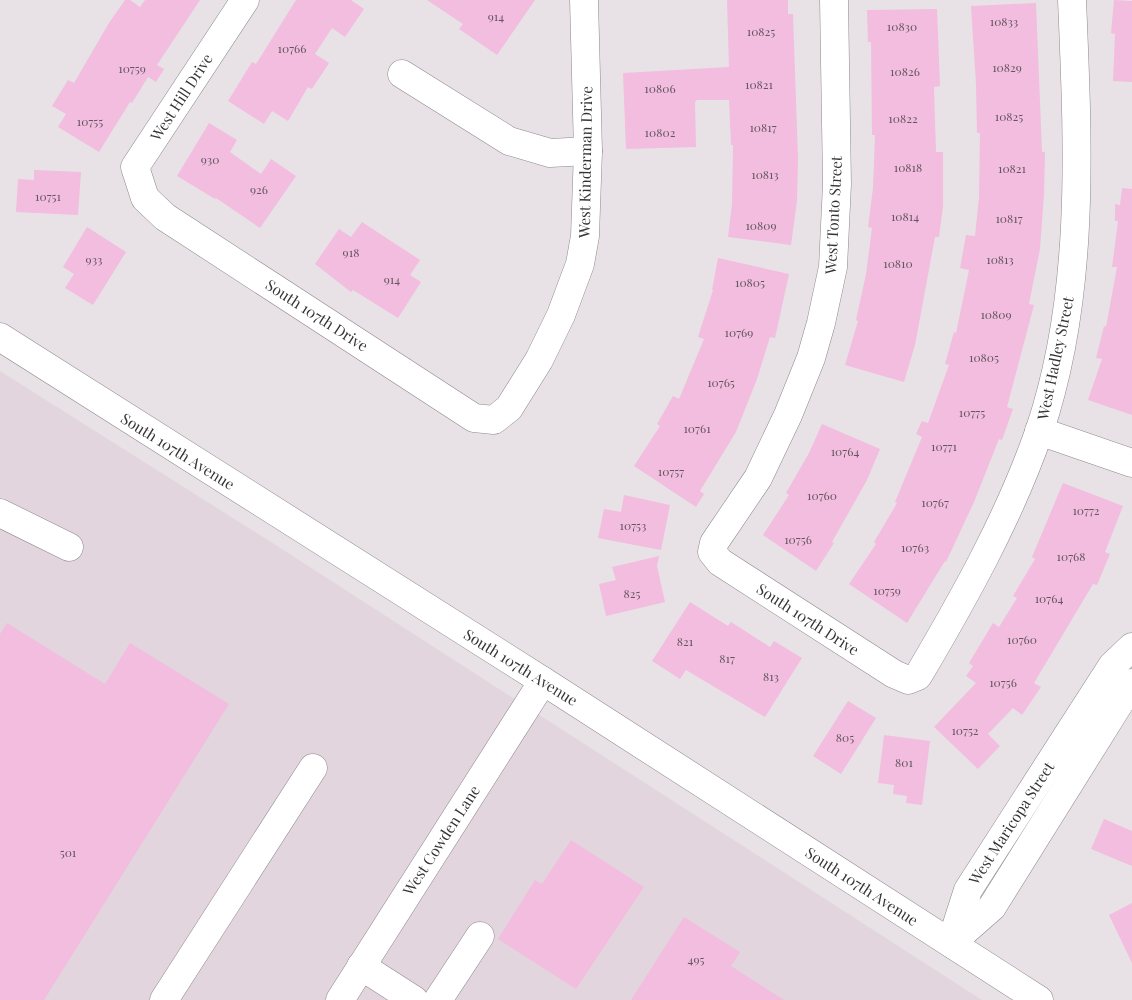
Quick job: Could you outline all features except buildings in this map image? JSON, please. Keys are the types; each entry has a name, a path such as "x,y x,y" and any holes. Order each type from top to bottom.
{"street":[{"name":"West Hill Drive","path":"145,198 135,167 245,0"},
{"name":"West Kinderman Drive","path":"494,420 509,408 539,360 561,315 576,277 585,236 588,151 584,0"},
{"name":"West Tonto Street","path":"712,552 714,543 758,478 788,415 811,358 821,323 833,267 837,184 834,0"},
{"name":"West Hadley Street","path":"908,680 918,676 967,592 1007,511 1039,431 1053,380 1070,297 1076,187 1072,0"},
{"path":"402,74 509,141 550,152 588,151"},
{"name":"South 107th Drive","path":"145,198 165,217 474,418 494,420"},
{"name":"South 107th Avenue","path":"0,337 543,681 1040,1000"},
{"path":"1039,431 1132,463"},
{"path":"0,513 69,547"},
{"name":"South 107th Drive","path":"712,552 720,562 894,674 908,680"},
{"name":"West Maricopa Street","path":"950,943 968,890 1112,666 1132,647"},
{"name":"West Cowden Lane","path":"340,1000 543,681"},
{"name":"West Maricopa Street","path":"950,943 992,907 1132,683"},
{"path":"164,1000 313,768"},
{"path":"438,1000 480,936"},
{"path":"361,966 414,1000"}],"shaded area":[{"path":"0,371 274,544 982,1000 0,1000"}]}
